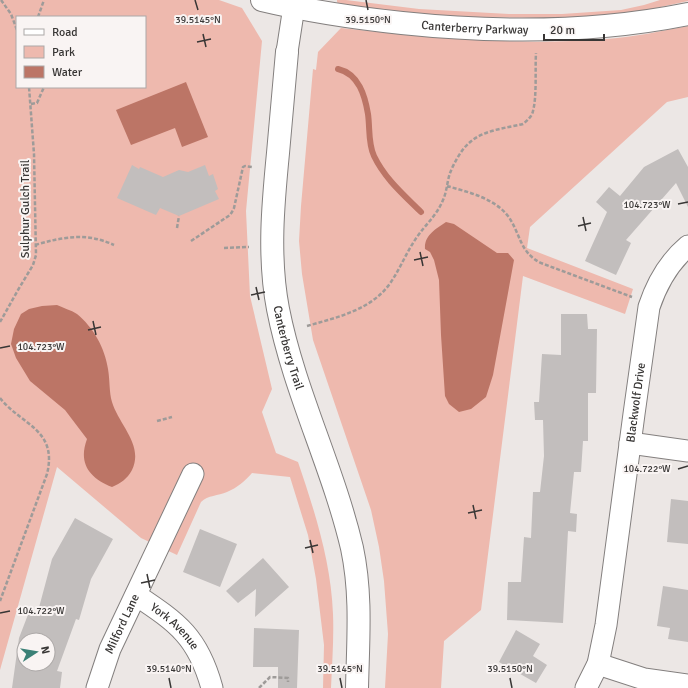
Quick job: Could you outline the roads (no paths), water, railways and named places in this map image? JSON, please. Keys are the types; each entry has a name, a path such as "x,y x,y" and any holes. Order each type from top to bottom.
{"street":[{"name":"Canterberry Parkway","path":"262,0 294,3 322,13 458,28 522,30 558,29 627,24 688,14"},
{"name":"Canterberry Trail","path":"294,3 287,52 274,192 272,247 278,308 289,352 352,549 356,572 359,611 357,688"},
{"name":"Blackwolf Drive","path":"586,688 598,664 606,625 649,307 653,295 665,271 688,246"},
{"path":"630,443 688,451"},
{"name":"Milford Lane","path":"96,688 110,649 193,474"},
{"name":"York Avenue","path":"136,595 170,618 194,644 202,658 212,688"},
{"path":"598,664 644,678 688,685"}],"water":[{"path":"186,82 208,137 182,147 175,128 131,145 116,110"},
{"path":"446,222 454,224 497,253 508,253 514,260 493,375 486,397 471,409 459,412 449,404 445,396 439,280 434,260 430,252 425,249 426,240 429,236"},
{"path":"57,305 77,314 88,325 97,338 104,353 109,373 112,402 133,444 135,461 132,470 124,480 112,487 97,479 88,469 84,455 87,439 65,410 30,381 16,358 11,344 14,329 21,314 29,309"}],"waterway":[{"path":"338,69 351,76 356,81 363,93 368,114 372,151 378,164 395,186 421,212"}]}
